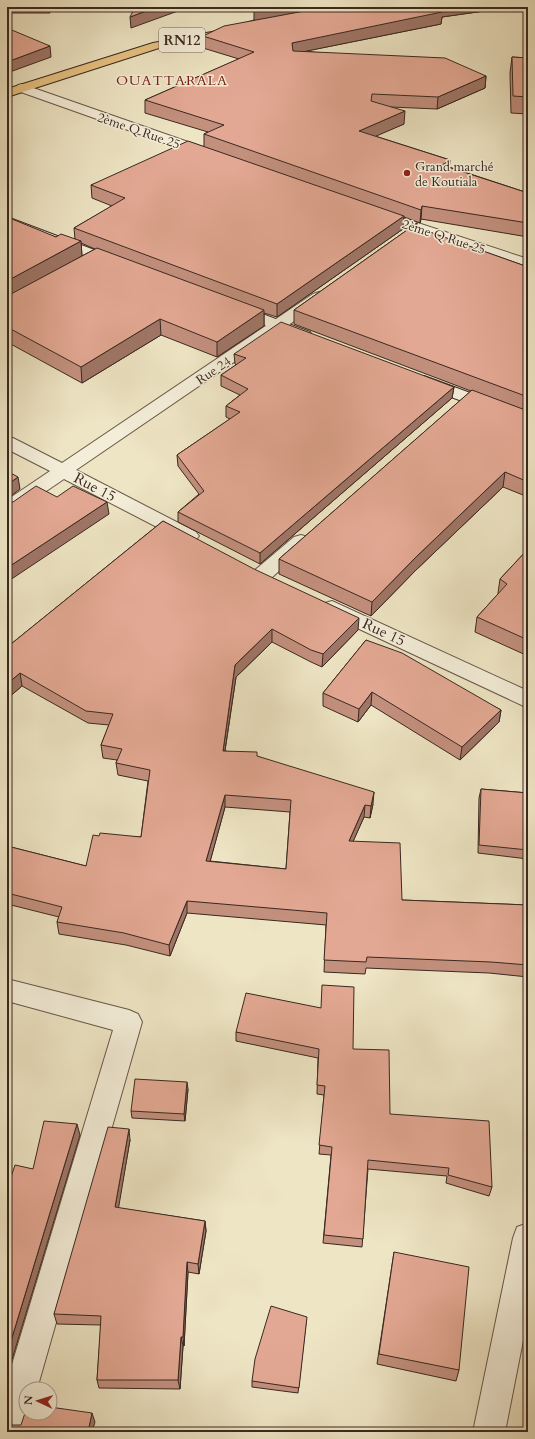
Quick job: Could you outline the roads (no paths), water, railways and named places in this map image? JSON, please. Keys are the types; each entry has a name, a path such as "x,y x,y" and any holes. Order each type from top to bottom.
{"main road":[{"name":"RN12","path":"7,93 157,45 246,28"}],"street":[{"name":"2ème Q Rue 25","path":"22,88 223,159"},
{"name":"2ème Q Rue 25","path":"365,210 411,232 528,264"},
{"path":"7,221 90,260 133,270"},
{"name":"Rue 24","path":"7,509 329,290"},
{"path":"221,303 316,340"},
{"path":"414,377 460,402 528,420"},
{"name":"Rue 15","path":"7,442 64,470 207,546"},
{"path":"262,575 316,528"},
{"name":"Rue 15","path":"312,599 528,700"},
{"path":"7,990 129,1022 8,1432"},
{"path":"488,1432 528,1238"}],"place":[{"name":"Grand marché de Koutiala","path":"407,173"}],"district":[{"name":"OUATTARALA","path":"172,80"}]}
